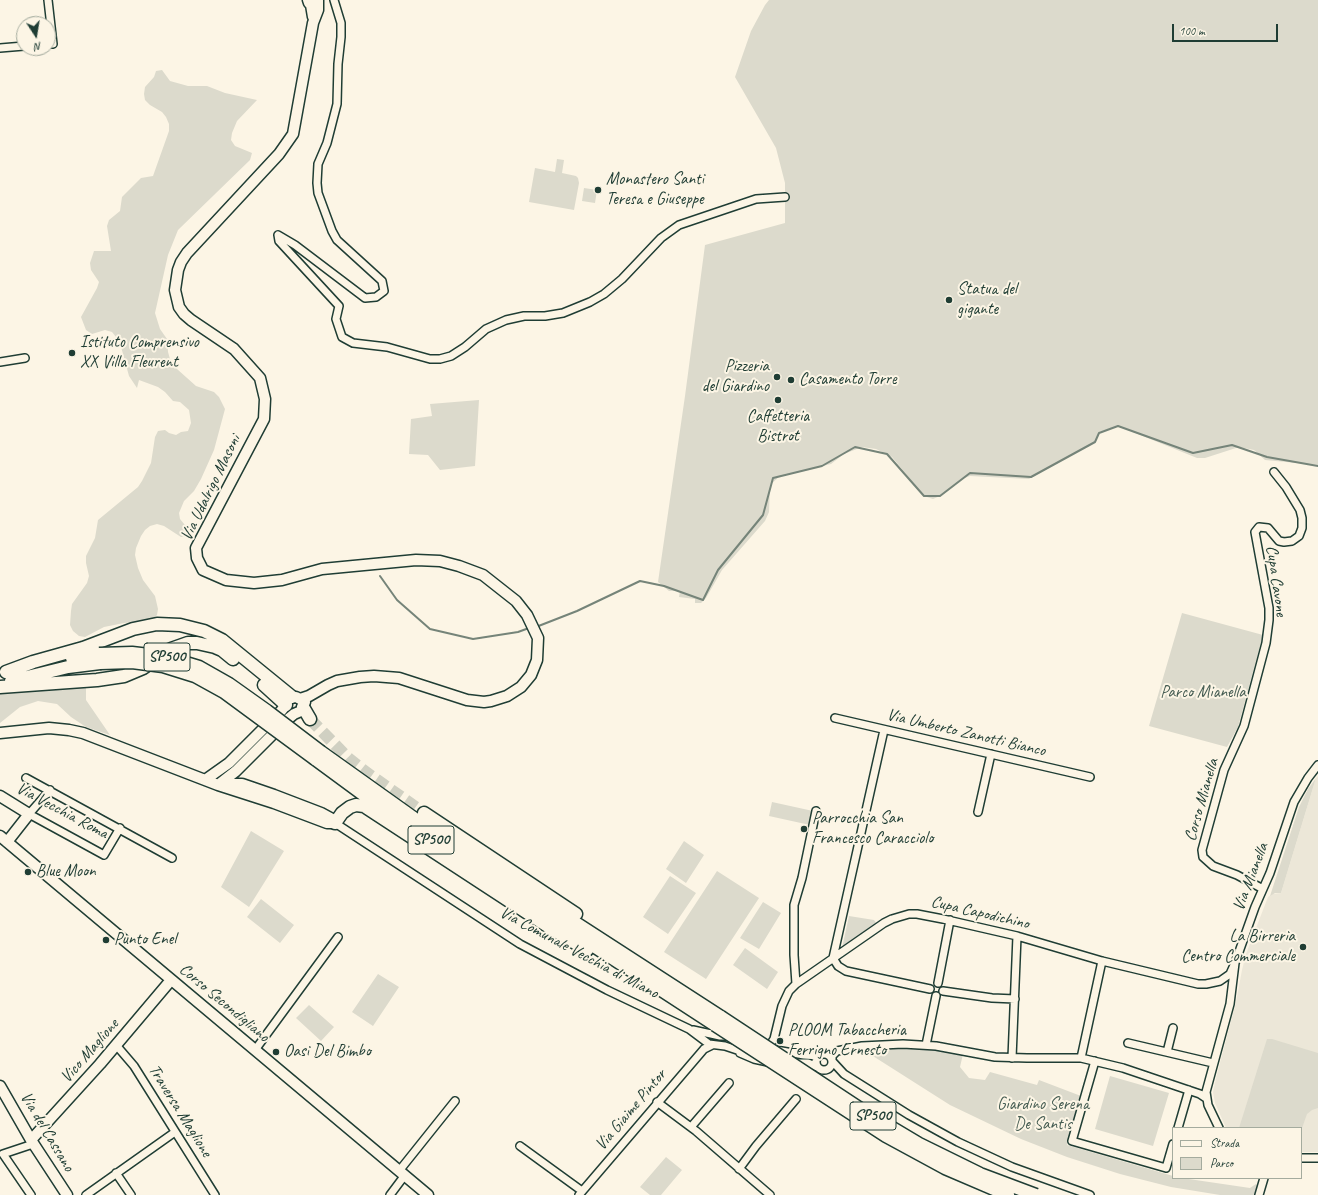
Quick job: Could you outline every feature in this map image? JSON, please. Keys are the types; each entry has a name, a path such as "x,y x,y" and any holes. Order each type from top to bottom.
{"highway":[{"path":"2,676 33,662 83,648 133,629 157,624 180,625 204,631 222,640 295,702 310,719"},
{"path":"0,687 96,680 124,676 143,668 171,649 197,643 222,650 295,702"},
{"name":"SP500","path":"2,676 100,663 132,662 164,666 195,676 224,692 318,755 368,798 411,827 655,980 716,1026 891,1139 945,1168 1008,1195"},
{"path":"335,824 342,813 350,807 356,805 364,806 568,939 655,980"},
{"path":"424,813 597,928 655,980"},
{"name":"SP500","path":"716,1026 920,1144 980,1174 1036,1195"}],"street":[{"path":"48,0 50,16"},
{"path":"334,0 341,23 337,104 327,143 318,164 316,183 318,193 332,231 337,240 382,281 384,291 376,297 365,298 294,245 278,235 280,241 339,306 336,319 342,337 353,343 386,347 430,359 440,359 452,356 486,329 506,320 524,316 563,313 604,294 622,279 661,238 679,225 756,199 785,197"},
{"name":"Via Udalrigo Masoni","path":"205,780 229,763 295,702 328,685 360,677 374,676 399,678 467,700 484,702 507,696 521,687 531,675 537,660 538,638 527,615 516,602 483,575 459,566 440,561 416,560 322,569 282,580 254,583 226,580 203,570 197,558 196,548 264,419 265,398 260,378 234,349 191,320 179,307 175,290 178,270 187,253 279,154 293,134 313,23 318,10 314,2"},
{"path":"0,48 16,47"},
{"path":"0,362 25,358"},
{"name":"Cupa Cavone","path":"1231,755 1244,726 1266,643 1269,620 1269,608 1255,532 1260,527 1268,528 1279,541 1284,542 1292,541 1299,536 1302,528 1300,510 1286,487 1274,472"},
{"name":"Via Udalrigo Masoni","path":"218,785 236,771 280,727 295,702"},
{"name":"Via Umberto Zanotti Bianco","path":"835,718 1090,777"},
{"name":"Via Comunale Vecchia di Miano","path":"0,733 49,728 83,733 218,785 274,803 327,823 335,824"},
{"path":"884,730 833,958 838,966 846,971 930,989"},
{"path":"978,812 991,754"},
{"name":"Corso Mianella","path":"1231,755 1224,770 1202,846 1202,854 1213,866 1237,875 1263,889"},
{"name":"Via Udalrigo Masoni","path":"218,785 229,763"},
{"name":"Via Mianella","path":"1206,1098 1207,1086 1230,1004 1235,964 1255,907 1270,873 1294,802 1308,778 1318,765"},
{"path":"236,771 235,776 237,781 242,784"},
{"path":"26,778 120,828 172,858"},
{"name":"Via Comunale Vecchia di Miano","path":"218,785 233,783 242,784 298,803 321,813 332,819 335,824 520,944 607,990 689,1029 707,1045 725,1046 762,1062 803,1062 817,1067"},
{"path":"3,839 29,814 50,790"},
{"name":"Via Vecchia Roma","path":"0,796 29,814 104,855 120,828"},
{"path":"796,984 794,955 794,905 802,878 816,811"},
{"name":"Corso Secondigliano","path":"3,839 428,1195"},
{"name":"Cupa Capodichino","path":"767,1046 773,1042 782,1006 789,991 796,984 884,923 900,916 917,914 950,920 1017,936 1102,961 1198,984 1214,983 1226,978 1230,974 1235,964"},
{"path":"938,983 950,920"},
{"path":"1012,1058 1017,936"},
{"path":"255,1050 338,937"},
{"path":"1081,1058 1102,961"},
{"name":"Vico Maglione","path":"32,1142 171,980"},
{"path":"930,989 932,984 938,983 943,987 943,991"},
{"path":"930,989 931,993 936,996"},
{"path":"943,991 985,997 1015,999"},
{"path":"936,996 940,995 943,991"},
{"path":"926,1045 936,996"},
{"name":"Via Comunale Vecchia di Miano","path":"689,1029 716,1026 735,1036 737,1033 745,1030 752,1032 756,1038 767,1046 781,1051 819,1056"},
{"name":"Via Giaime Pintor","path":"520,1146 580,1193 707,1045 709,1036 716,1026"},
{"path":"1167,1052 1173,1028"},
{"path":"735,1036 733,1044 739,1052 744,1054 752,1051 756,1045 756,1038"},
{"path":"1128,1043 1213,1063"},
{"path":"827,1070 831,1066 832,1056 837,1051 903,1044 926,1045 968,1051 983,1055 1012,1058 1081,1058 1123,1068 1200,1094 1206,1098 1212,1116 1218,1127"},
{"name":"Traversa Maglione","path":"116,1045 134,1066 215,1195"},
{"path":"844,1074 822,1070 817,1067 816,1062 819,1056 827,1055 844,1074 909,1115 958,1142 1012,1166 1090,1195"},
{"path":"1095,1061 1072,1141 1166,1168 1172,1147"},
{"path":"691,1127 729,1082"},
{"name":"Via del Cassano","path":"0,1086 32,1142 67,1195"},
{"path":"1178,1127 1189,1090"},
{"path":"739,1169 756,1146 796,1099"},
{"path":"390,1195 402,1173 455,1101"},
{"path":"658,1102 691,1127 770,1195"},
{"path":"86,1195 175,1132"},
{"path":"31,1195 1,1154 32,1142"},
{"path":"1302,1158 1318,1158"},
{"path":"116,1173 132,1195"},
{"path":"1259,1195 1264,1179"}],"shaded area":[{"name":"La Birreria Centro Commerciale","path":"1318,776 1318,1152 1302,1152 1302,1127 1226,1127 1215,1103 1213,1092 1236,1002 1246,954 1268,897 1272,894 1281,893 1316,778"}],"green space":[{"path":"769,0 1318,0 1318,465 1265,460 1254,450 1239,447 1205,458 1197,458 1118,426 1099,432 1095,442 1029,479 970,476 962,479 940,496 933,499 924,496 892,457 876,449 862,447 844,454 831,464 780,476 770,485 769,512 765,521 722,570 706,598 701,603 695,603 695,599 679,597 680,591 669,591 658,582 705,245 785,223 785,183 776,148 735,77 751,31"},
{"path":"162,70 170,81 188,86 207,86 225,93 257,100 237,121 231,140 235,146 252,153 250,160 178,230 168,255 155,313 160,329 167,339 170,359 177,369 196,386 214,392 219,397 225,409 214,450 201,479 194,491 184,501 179,513 180,519 189,530 188,536 181,537 164,526 157,524 150,526 145,530 136,548 135,555 138,568 143,580 155,596 158,609 157,615 152,620 104,627 85,637 79,636 73,631 70,625 71,611 72,604 87,583 89,576 86,556 95,538 98,520 138,487 151,463 155,437 158,431 165,430 176,435 181,432 188,431 191,423 189,410 180,402 173,401 158,387 139,380 137,388 129,376 120,343 116,337 112,332 105,330 92,334 86,330 81,317 99,282 91,270 90,263 94,251 111,251 107,226 109,220 120,211 122,197 141,178 153,176 169,131 169,124 166,117 162,112 150,105 145,100 144,94 145,87 154,77 156,71"},
{"path":"557,159 564,160 562,173 576,176 578,178 579,183 574,210 529,202 535,168 555,172"},
{"path":"584,188 597,190 595,203 582,201"},
{"path":"479,400 475,466 440,470 428,455 409,454 411,419 432,416 430,404"},
{"name":"Parco Mianella","path":"1182,613 1263,635 1238,727 1227,747 1149,726"},
{"path":"86,685 86,700 110,735 86,727 71,717 57,704 38,701 20,707 0,723 0,692"},
{"path":"1316,778 1281,893 1275,893 1270,896 1299,807 1308,789"},
{"path":"772,802 813,811 810,825 769,816"},
{"path":"251,831 284,851 249,907 221,887"},
{"path":"684,841 704,855 686,883 666,869"},
{"path":"717,871 759,898 706,979 664,952"},
{"path":"670,876 696,893 668,934 643,917"},
{"path":"261,899 294,925 280,943 247,917"},
{"path":"763,902 781,913 759,949 740,938"},
{"path":"849,916 874,920 877,924 842,948"},
{"path":"745,948 778,972 767,989 733,965"},
{"path":"378,974 399,987 373,1026 352,1012"},
{"path":"309,1005 334,1027 321,1041 296,1018"},
{"path":"1267,1039 1272,1039 1318,1053 1318,1108 1307,1114 1302,1128 1239,1127"},
{"name":"Giardino Serena De Santis","path":"892,1048 927,1048 963,1054 960,1067 969,1078 985,1080 990,1072 1037,1085 1039,1080 1081,1096 1067,1145 1172,1176 1172,1179 1189,1179 1250,1188 1256,1184 1258,1186 1255,1195 1220,1195 1171,1187 1120,1174 1067,1157 1021,1139 950,1105 865,1051"},
{"path":"1110,1076 1169,1093 1153,1146 1095,1129"},
{"path":"666,1157 682,1170 661,1195 650,1195 640,1187"}],"waterway":[{"path":"536,627 577,611 640,581 664,586 703,600 718,570 763,515 773,478 822,466 855,447 887,454 924,496 940,496 970,473 1031,477 1095,442 1099,433 1118,426 1193,453 1232,445 1267,457 1318,466"},
{"path":"380,576 397,600 430,629 473,639 518,632 529,628"}],"tunnel":[{"path":"310,719 348,758 424,813"}],"place":[{"name":"Monastero Santi Teresa e Giuseppe","path":"598,190"},
{"name":"Statua del gigante","path":"949,300"},
{"name":"Istituto Comprensivo XX Villa Fleurent","path":"72,353"},
{"name":"Pizzeria del Giardino","path":"777,377"},
{"name":"Casamento Torre","path":"791,380"},
{"name":"Caffetteria Bistrot","path":"778,400"},
{"name":"Parrocchia San Francesco Caracciolo","path":"804,829"},
{"name":"Blue Moon","path":"28,872"},
{"name":"Punto Enel","path":"106,940"},
{"name":"La Birreria Centro Commerciale","path":"1303,947"},
{"name":"PLOOM Tabaccheria Ferrigno Ernesto","path":"780,1041"},
{"name":"Oasi Del Bimbo","path":"276,1052"}]}
